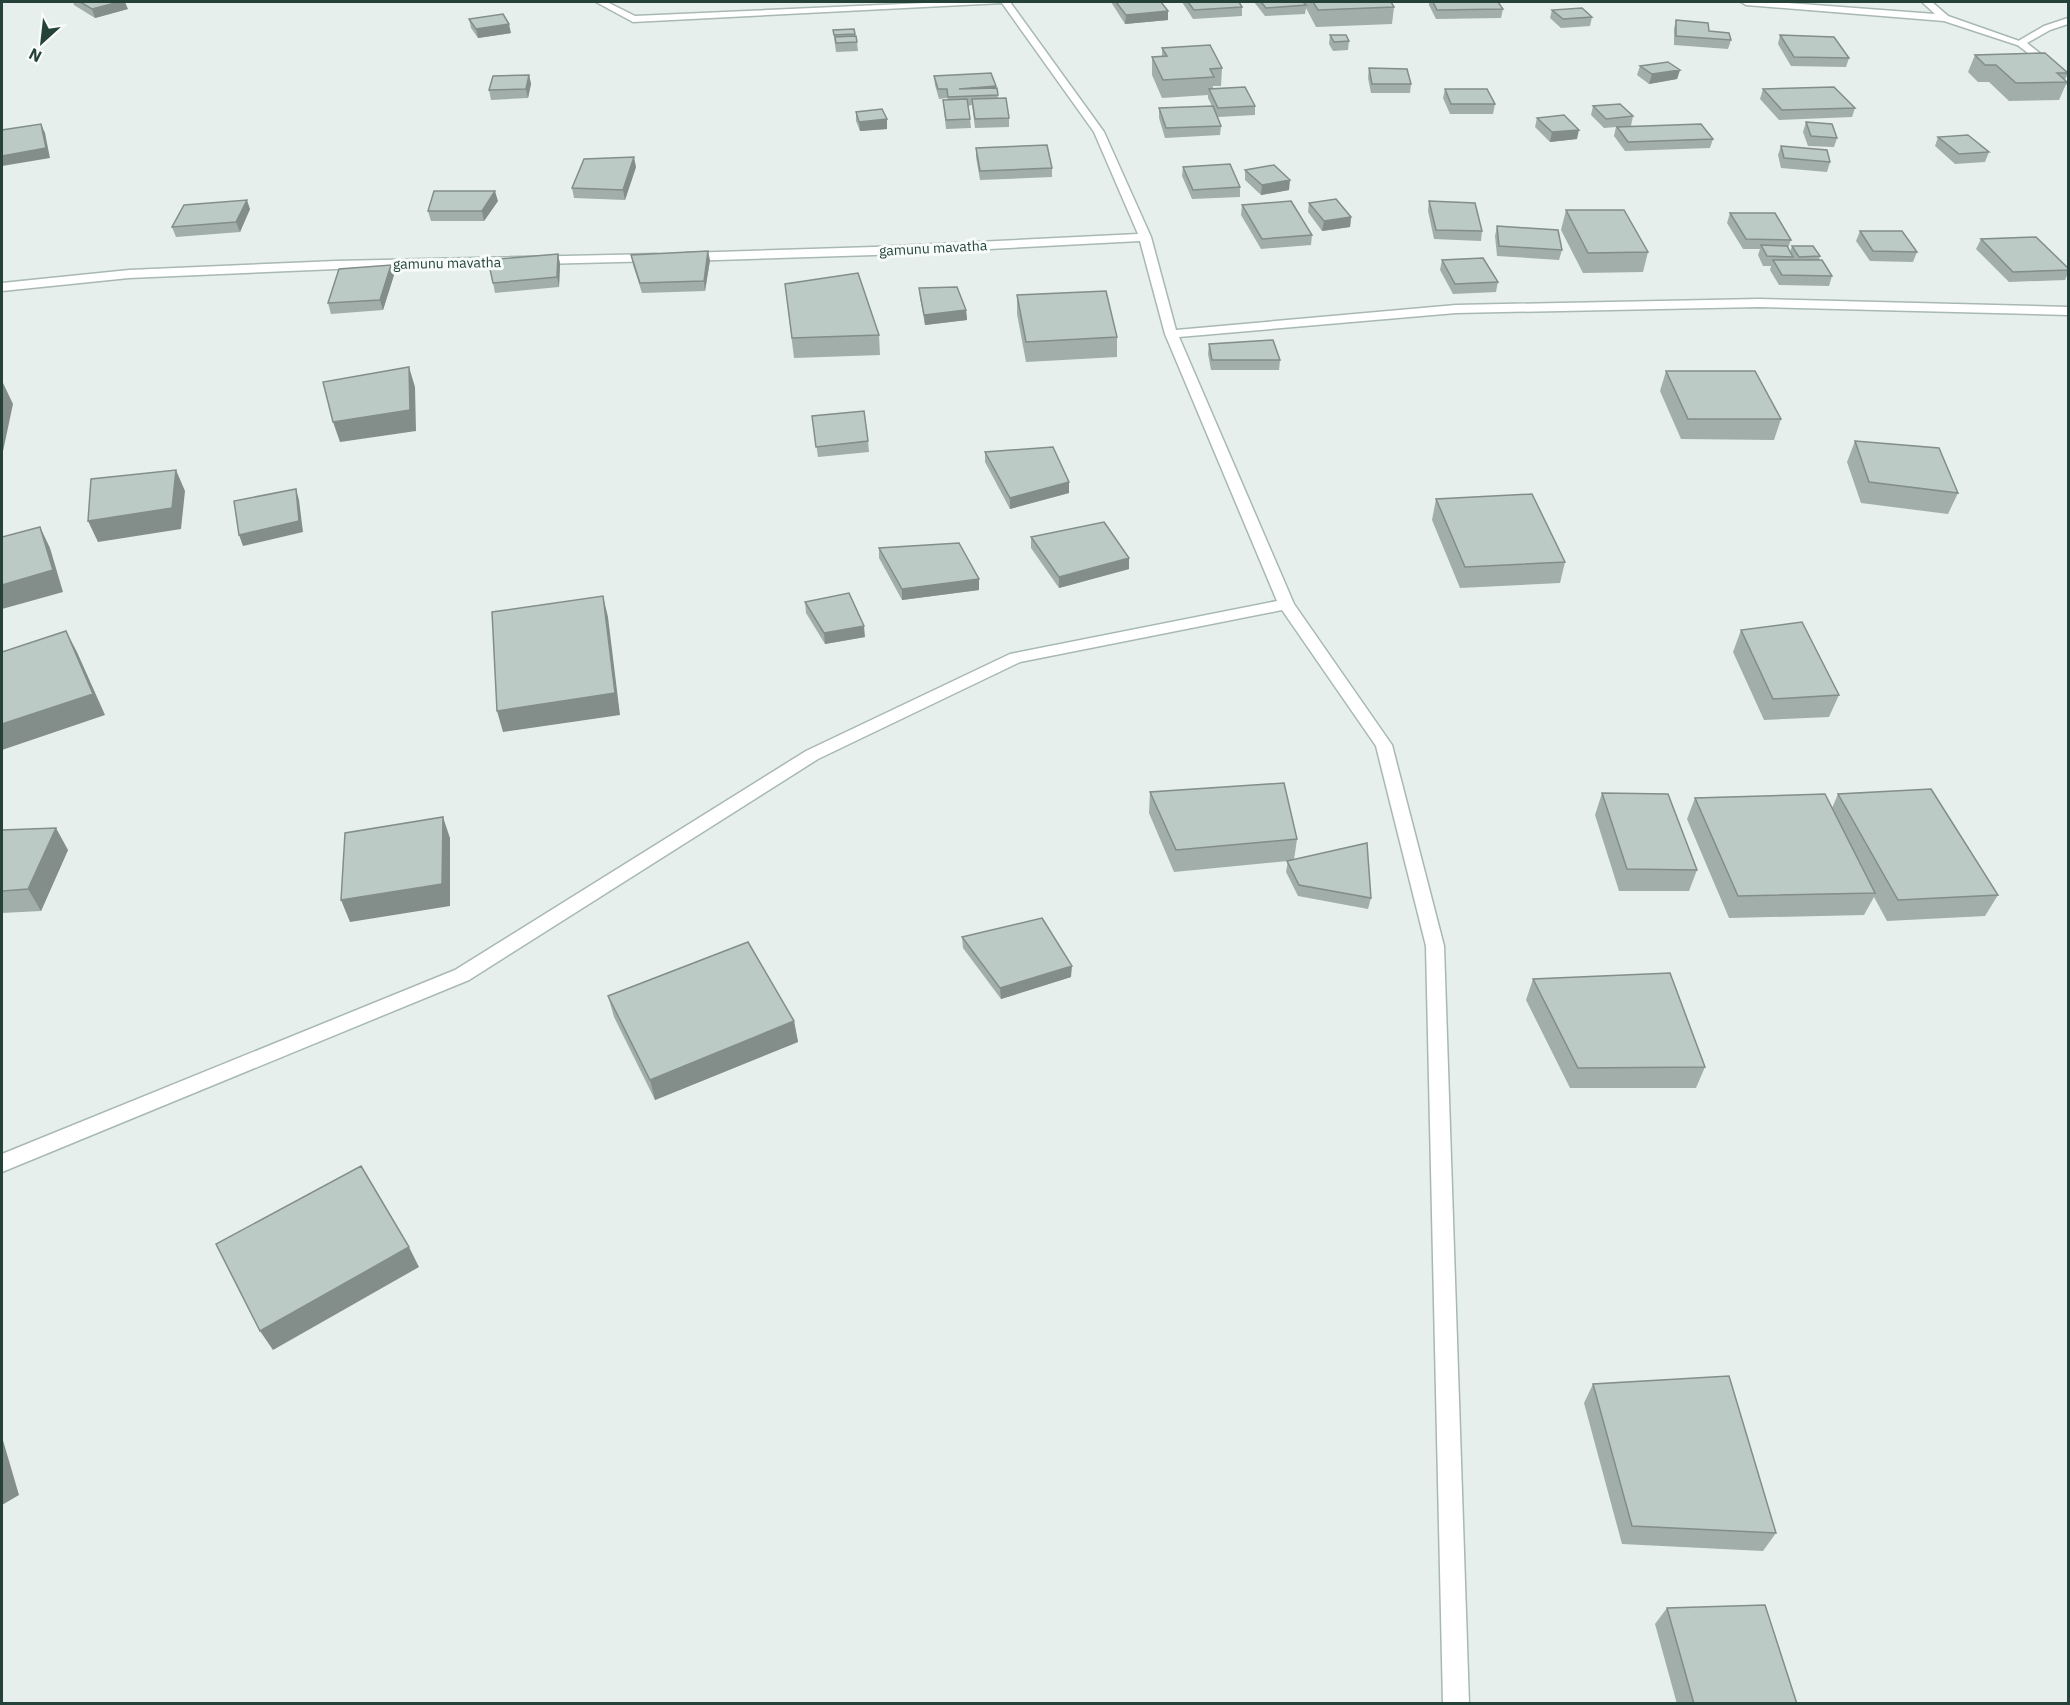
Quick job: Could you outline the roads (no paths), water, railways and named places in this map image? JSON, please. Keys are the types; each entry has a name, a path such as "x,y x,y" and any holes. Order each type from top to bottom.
{"street":[{"path":"601,2 633,19 998,2"},
{"path":"1006,2 1099,132 1146,237 1171,334 1286,604 1384,745 1435,946 1456,1704"},
{"path":"1746,2 1945,18 2020,43 2068,81"},
{"path":"1927,2 1945,18"},
{"path":"2020,43 2047,28 2068,21"},
{"name":"gamunu mavatha","path":"2,287 129,274 336,265 740,257 1146,237"},
{"path":"1171,334 1456,309 1760,303 2068,310"},
{"path":"2,1163 462,975 812,755 1016,658 1286,604"}]}
